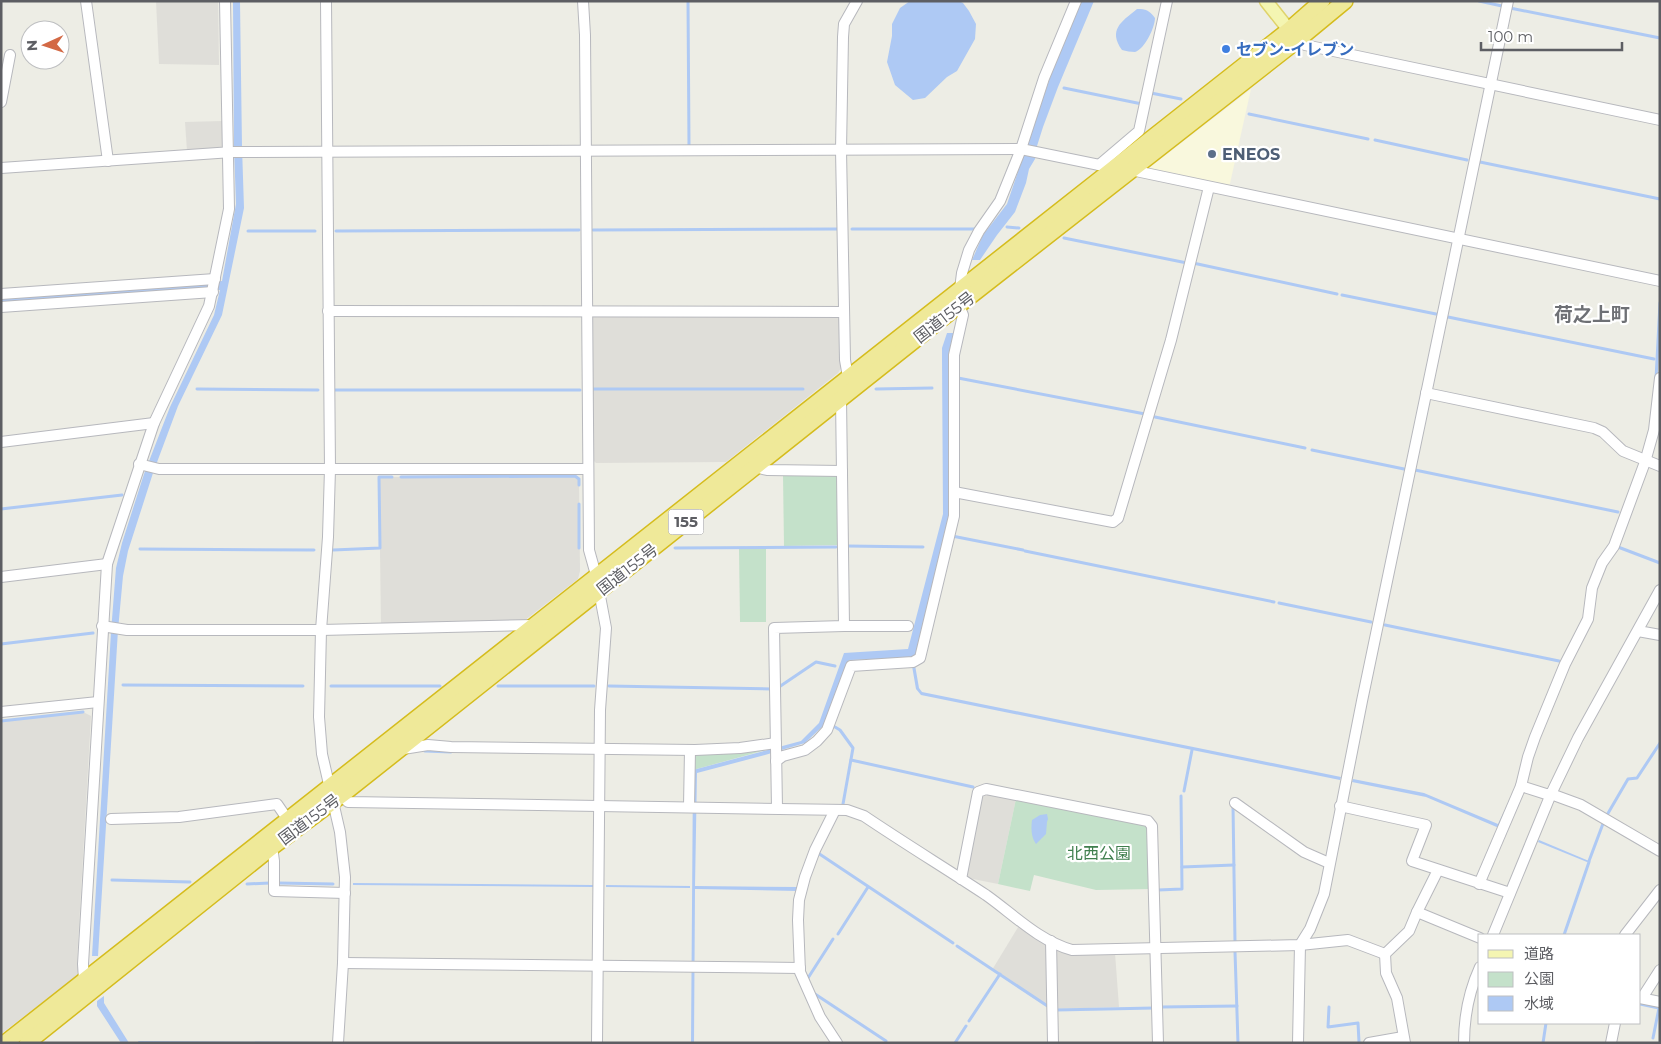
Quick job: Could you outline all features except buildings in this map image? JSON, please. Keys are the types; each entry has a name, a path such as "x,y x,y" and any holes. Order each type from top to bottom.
{"highway":[{"name":"国道155号","path":"5,1043 288,820 334,795 396,750 599,591 1131,170 1294,34 1322,1"},
{"name":"国道155号","path":"27,1043 272,847 534,625 596,575 1114,168 1294,34 1344,1"}],"main road":[{"path":"1266,1 1294,34"}],"street":[{"path":"86,1 108,161"},
{"path":"84,980 83,964 104,626 106,564 143,466 154,423 209,306 214,286 229,209 225,1"},
{"path":"326,1 330,469 328,537 320,630 319,717 322,754 334,795 345,877 343,963 338,1043"},
{"path":"583,1 585,35 589,550 596,575 606,628 599,749 597,1043"},
{"path":"848,377 845,360 841,150 843,37 844,24 857,1"},
{"path":"960,289 962,273 969,250 979,231 1000,201 1021,149 1044,78 1076,1"},
{"path":"1098,165 1139,131 1166,1"},
{"path":"1298,1043 1300,945 1310,930 1324,894 1340,806 1508,1"},
{"path":"1294,34 1305,45 1660,120"},
{"path":"1,102 10,55"},
{"path":"1,168 229,152 1021,149 1114,168"},
{"path":"1131,170 1660,281"},
{"path":"954,492 1114,522 1118,518 1171,340 1209,187"},
{"path":"1,294 214,286"},
{"path":"1,307 214,286"},
{"path":"396,750 428,745 451,747 690,750 740,748 776,751 783,756 805,750 817,741 828,730 851,666 904,661 913,662 920,658 954,516 954,355 963,315 958,305"},
{"path":"328,311 844,312"},
{"path":"1479,884 1521,786 1526,762 1535,737 1565,664 1588,620 1592,588 1602,563 1614,546 1645,462 1654,430 1660,378"},
{"path":"1426,393 1594,428 1603,432 1623,452 1645,462 1660,466"},
{"path":"841,398 844,626"},
{"path":"1,442 154,423"},
{"path":"143,466 159,470 587,469"},
{"path":"755,467 767,470 842,471"},
{"path":"1,577 106,564"},
{"path":"1493,934 1551,794 1578,738 1660,590"},
{"path":"104,626 127,630 320,630 534,625"},
{"path":"776,808 774,628 908,626"},
{"path":"1638,631 1660,635"},
{"path":"1,712 98,702"},
{"path":"690,750 693,807"},
{"path":"1521,786 1581,805 1660,851"},
{"path":"961,879 978,792 986,788 1148,821 1152,826 1158,1043"},
{"path":"334,795 348,802 846,810 864,816 961,879 1051,941 1072,950 1300,945 1348,940 1385,954"},
{"path":"1235,803 1304,852 1329,863"},
{"path":"111,819 179,816 277,804 288,820"},
{"path":"1340,806 1426,825 1412,861 1510,893"},
{"path":"835,810 804,877 799,900 798,920 800,972 820,1016 837,1043"},
{"path":"272,847 274,892 345,893"},
{"path":"1370,1043 1404,1040 1397,998 1386,973 1385,954 1409,931 1438,870"},
{"path":"1626,934 1660,890"},
{"path":"1417,912 1478,937"},
{"path":"1051,941 1053,1043"},
{"path":"343,963 800,968"},
{"path":"1660,970 1641,998 1660,1002"},
{"path":"1464,1043 1464,1023 1468,1002 1478,972"},
{"path":"1611,1043 1615,1024"}],"shaded area":[{"path":"156,1 218,1 219,65 159,64"},
{"path":"1251,89 1229,188 1145,171"},
{"path":"222,121 222,146 219,150 187,151 185,122"},
{"path":"834,314 839,318 841,368 838,373 726,462 596,463 592,459 591,318 594,315"},
{"path":"575,476 579,479 580,571 578,579 520,624 381,625 379,477"},
{"path":"83,712 91,716 77,961 79,974 1,1034 1,721"},
{"path":"988,793 1016,799 998,884 968,878 967,873 982,796"},
{"path":"1020,924 1049,946 1051,1010 992,970"},
{"path":"1052,947 1058,951 1065,952 1115,953 1119,1007 1054,1009"}],"green space":[{"path":"835,474 838,477 838,545 784,546 783,475"},
{"path":"739,549 766,549 766,622 740,622"},
{"path":"773,748 693,770 692,753"},
{"name":"北西公園","path":"1016,799 1145,824 1149,829 1151,889 1096,890 1034,875 1030,891 998,884"}],"water":[{"path":"233,1 252,1 240,2 244,208 222,315 178,406 153,473 128,551 123,576 118,630 98,956 92,956 116,568 144,474 170,407 214,315 220,290 1,304 1,297 222,281 236,204"},
{"path":"910,1 959,1 969,11 976,24 975,39 957,71 947,77 925,98 913,100 895,85 887,62 892,36 892,24 900,8"},
{"path":"1081,1 1094,1 1043,127 1035,159 1029,169 1015,212 980,260 972,260 983,235 1007,204 1052,72"},
{"path":"1137,9 1147,10 1153,15 1155,18 1153,27 1146,42 1139,50 1135,52 1122,50 1116,37 1116,32 1122,22"},
{"path":"947,333 956,333 952,515 917,658 849,660 826,723 805,743 697,773 695,886 799,887 798,891 695,889 694,1043 691,1043 693,770 801,741 819,723 844,653 908,649 943,514 942,348"},
{"path":"915,665 919,688 922,692 1341,777 1340,780 921,695 916,689 912,666"},
{"path":"1353,779 1424,793 1498,824 1513,793 1499,828 1426,797 1352,782"},
{"path":"1047,814 1046,834 1036,844 1032,832 1032,820 1040,815"},
{"path":"1539,840 1589,861 1587,862 1538,842"},
{"path":"353,883 593,885 593,887 353,885"},
{"path":"606,885 690,886 690,888 606,887"},
{"path":"104,996 104,1003 129,1043 121,1043 97,1006 97,1001"},
{"path":"138,1041 325,1042 325,1043 139,1043"}],"waterway":[{"path":"688,1 689,146"},
{"path":"1479,1 1502,6"},
{"path":"1510,8 1660,38"},
{"path":"1064,88 1142,104"},
{"path":"1151,93 1181,99"},
{"path":"1249,114 1368,139"},
{"path":"1375,140 1467,160"},
{"path":"1480,162 1660,199"},
{"path":"1007,227 1019,228"},
{"path":"593,230 837,229"},
{"path":"852,229 976,229"},
{"path":"336,231 579,230"},
{"path":"248,231 315,231"},
{"path":"1064,238 1187,263"},
{"path":"1193,263 1337,294"},
{"path":"1342,295 1436,314"},
{"path":"1656,379 1660,303"},
{"path":"1448,317 1654,359"},
{"path":"958,378 1145,414"},
{"path":"876,389 932,388"},
{"path":"197,389 318,390"},
{"path":"593,389 803,389"},
{"path":"335,390 580,390"},
{"path":"1155,417 1305,448"},
{"path":"1312,450 1404,469"},
{"path":"1415,470 1618,512"},
{"path":"401,477 575,476 579,479 579,485"},
{"path":"333,550 380,548 379,477 392,477"},
{"path":"1,509 122,495"},
{"path":"579,504 579,548"},
{"path":"952,536 1023,550"},
{"path":"847,546 923,547"},
{"path":"675,548 836,547"},
{"path":"1618,547 1660,563"},
{"path":"140,549 314,550"},
{"path":"1025,551 1274,602"},
{"path":"1279,603 1371,622"},
{"path":"1385,625 1559,661"},
{"path":"1,644 93,633"},
{"path":"779,687 816,662 835,666"},
{"path":"123,685 303,686"},
{"path":"331,686 440,686"},
{"path":"498,686 594,686"},
{"path":"609,686 772,689"},
{"path":"1,721 83,712"},
{"path":"835,727 840,730 853,748 843,804"},
{"path":"1607,815 1628,779 1637,778 1660,743"},
{"path":"1184,791 1192,750"},
{"path":"425,751 451,752"},
{"path":"851,760 973,787"},
{"path":"1158,890 1182,889 1181,796"},
{"path":"1233,805 1235,942"},
{"path":"1589,861 1604,821"},
{"path":"819,852 953,943"},
{"path":"1564,934 1589,862"},
{"path":"1182,867 1234,865"},
{"path":"112,880 190,882"},
{"path":"247,884 270,883"},
{"path":"278,883 333,884"},
{"path":"838,934 868,887"},
{"path":"808,978 833,939"},
{"path":"957,946 1049,1007"},
{"path":"1235,952 1238,1043"},
{"path":"969,1021 1000,974"},
{"path":"815,994 886,1041"},
{"path":"1641,1004 1659,1008 1653,1038"},
{"path":"1161,1007 1237,1006"},
{"path":"1329,1007 1328,1027 1358,1023 1359,1042"},
{"path":"1056,1010 1154,1008"},
{"path":"1543,1043 1546,1024"},
{"path":"955,1043 966,1026"}],"place":[{"name":"セブン-イレブン","path":"1226,49"},
{"name":"ENEOS","path":"1212,154"}],"district":[{"name":"荷之上町","path":"1592,314"}]}
